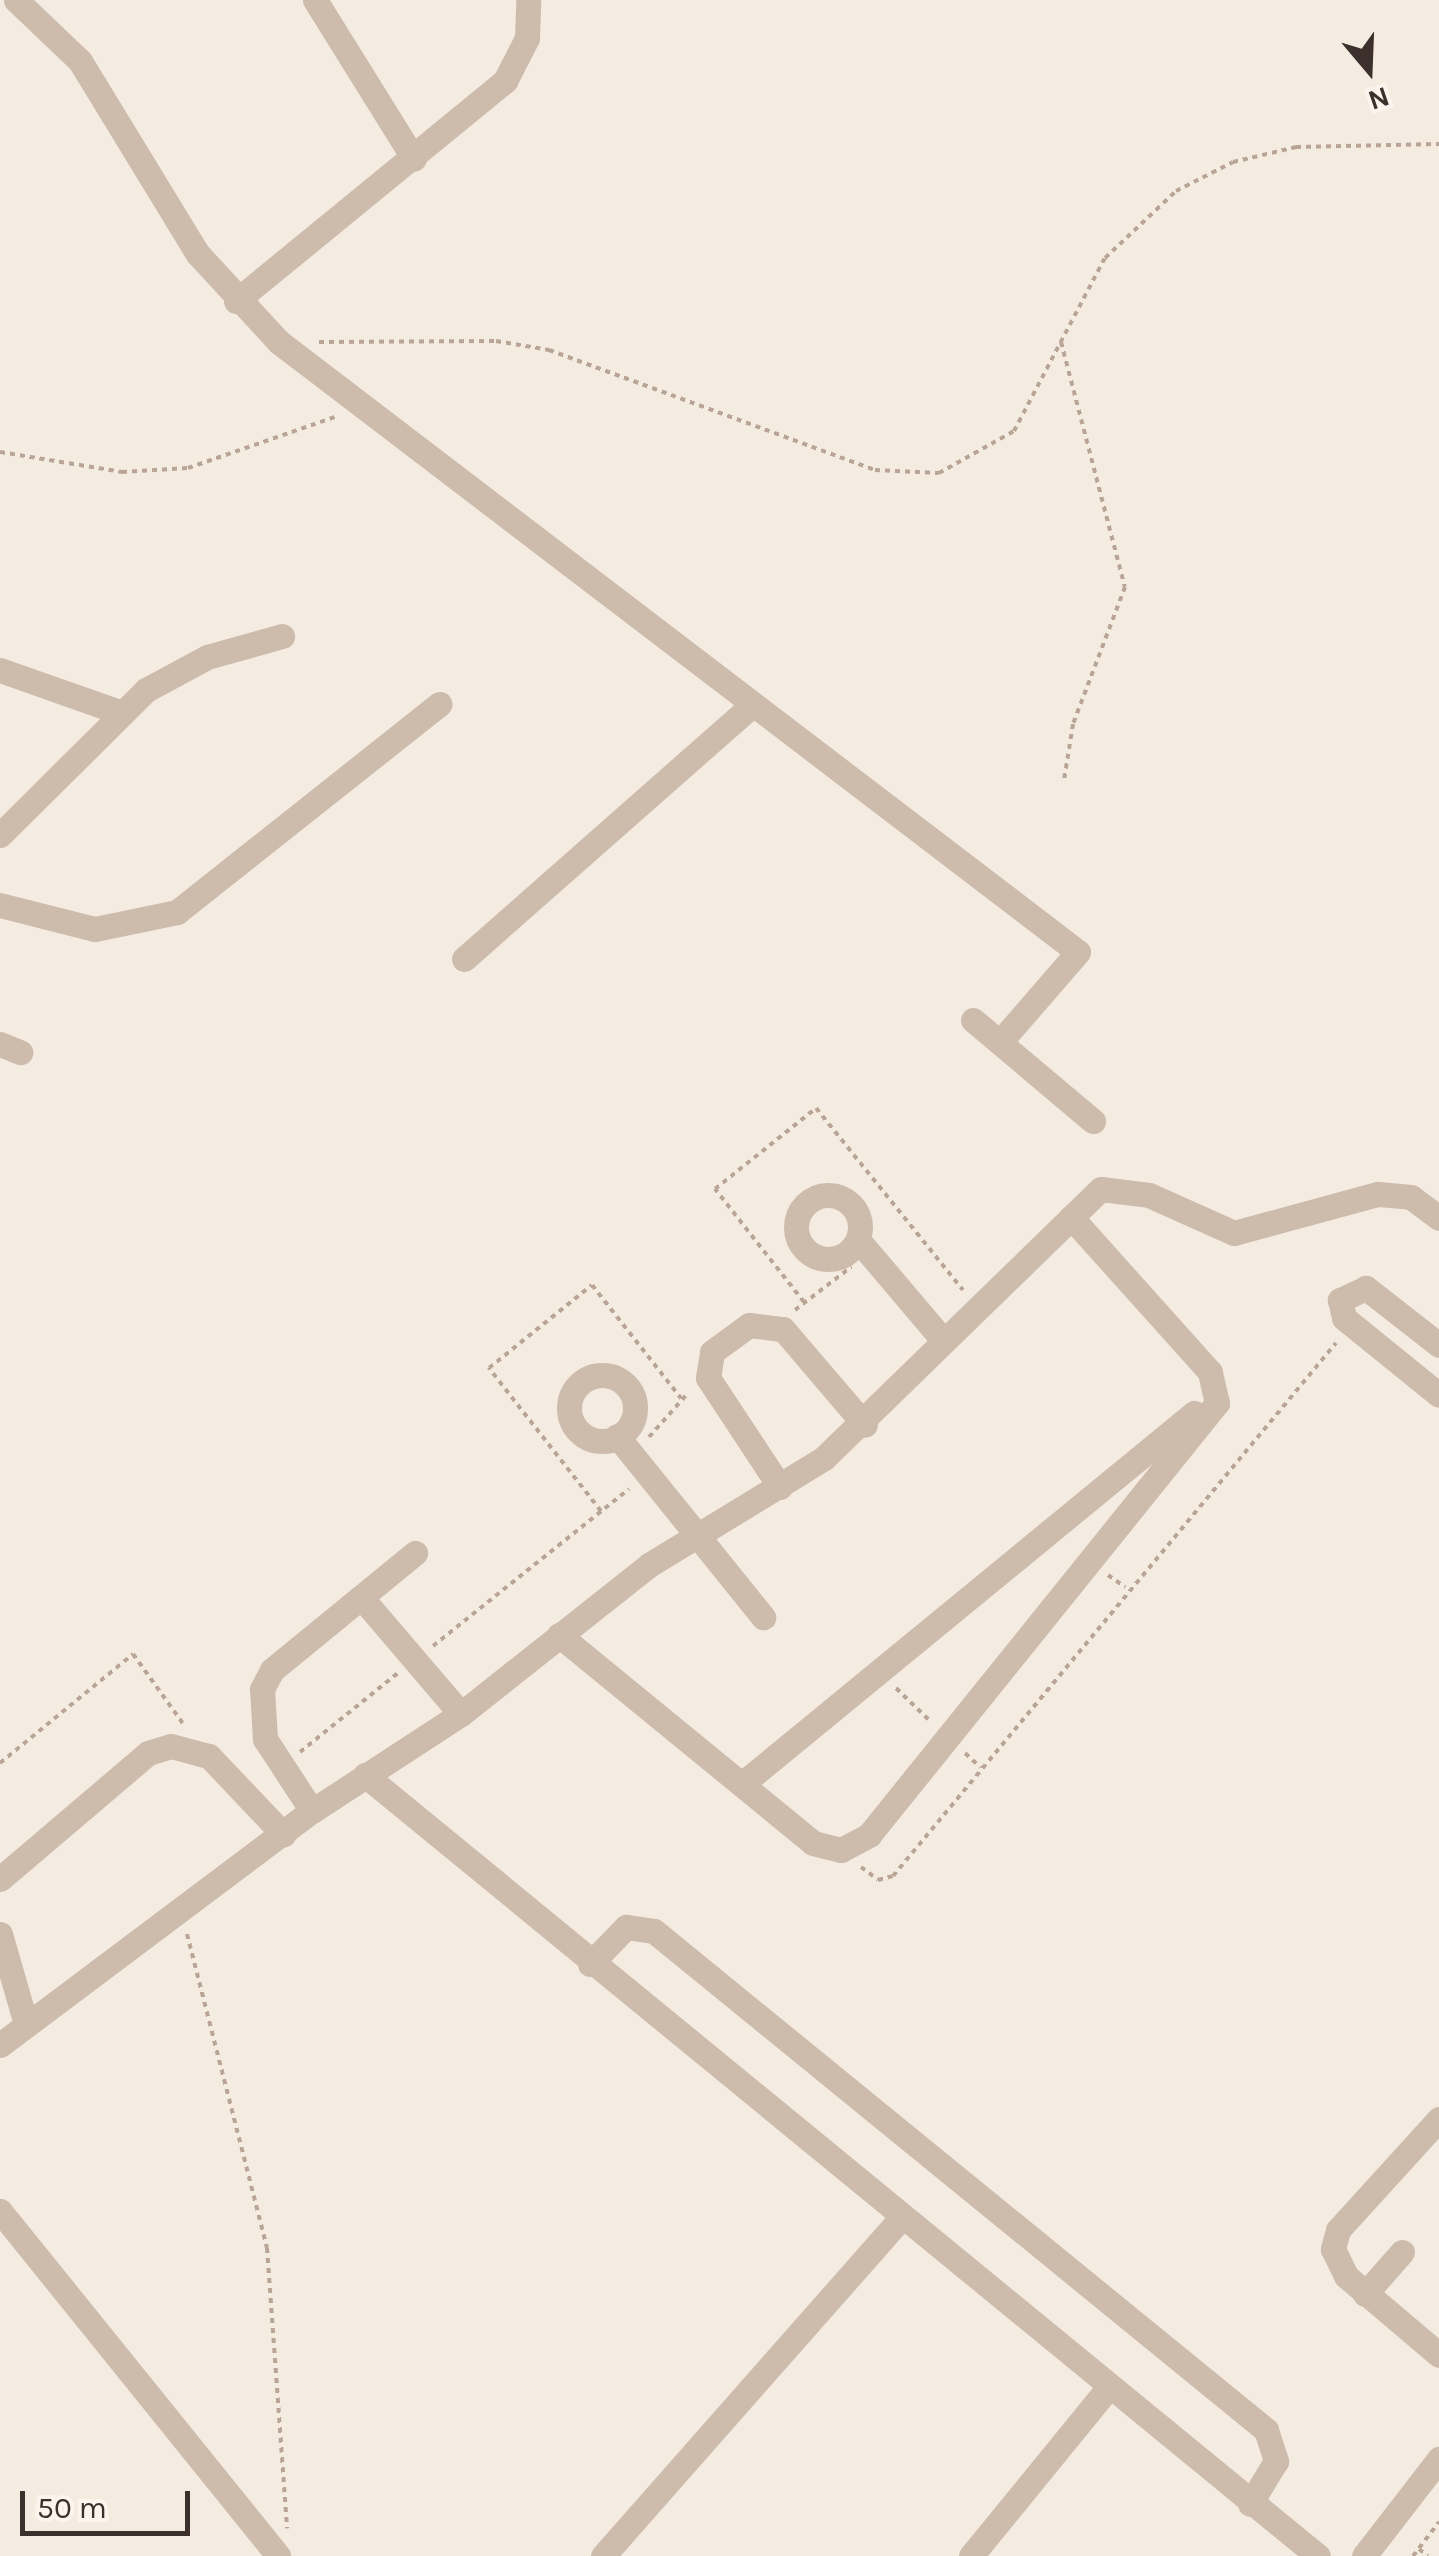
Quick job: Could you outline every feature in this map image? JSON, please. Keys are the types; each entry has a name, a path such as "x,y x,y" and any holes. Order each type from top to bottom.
{"street":[{"path":"16,0 99,86 236,301 279,342 750,708 1078,952 1000,1042"},
{"path":"314,0 414,159"},
{"path":"236,301 505,81 527,38 528,0"},
{"path":"0,836 44,801 119,712 175,671 282,636"},
{"path":"0,670 119,712"},
{"path":"0,906 95,929 176,912 439,704"},
{"path":"464,959 750,708"},
{"path":"973,1020 1092,1121"},
{"path":"0,2045 182,1914 312,1811 461,1714 696,1534 780,1486 865,1425 976,1306 1101,1188 1117,1189 1204,1226 1250,1233 1396,1193 1439,1218"},
{"path":"560,1636 812,1844 840,1850 869,1835 1208,1419 1217,1403 1212,1376 1071,1217"},
{"path":"864,1247 943,1340"},
{"path":"1439,1345 1360,1286 1340,1300 1352,1325 1439,1394"},
{"path":"780,1486 708,1378 712,1352 749,1326 775,1325 865,1425"},
{"path":"742,1784 1179,1429 1212,1376"},
{"path":"616,1436 764,1617"},
{"path":"312,1811 281,1767 260,1723 262,1689 272,1670 415,1553"},
{"path":"361,1598 461,1714"},
{"path":"0,1879 148,1753 196,1750 283,1834"},
{"path":"365,1775 1108,2389 1318,2556"},
{"path":"590,1964 626,1926 654,1931 1266,2430 1276,2461 1250,2504"},
{"path":"0,1934 26,2024"},
{"path":"1439,2119 1338,2230 1335,2259 1365,2294 1439,2354"},
{"path":"0,2211 284,2548"},
{"path":"603,2556 901,2218"},
{"path":"1365,2294 1402,2252"},
{"path":"971,2556 1108,2389"},
{"path":"1364,2556 1439,2459"}],"path":[{"path":"279,342 496,341 549,350 875,470 918,476 960,467 1014,431 1126,233 1204,175 1296,147 1439,144"},
{"path":"1061,342 1125,587 1073,724 1064,780"},
{"path":"0,452 122,472 188,468 360,406"},
{"path":"804,1302 714,1189 816,1108 976,1306"},
{"path":"775,1325 864,1247"},
{"path":"602,1511 488,1368 592,1285 681,1398"},
{"path":"840,1850 872,1878 892,1876 1352,1325"},
{"path":"281,1767 659,1466 653,1423 708,1378"},
{"path":"0,1763 133,1654 167,1690 196,1750"},
{"path":"182,1914 268,2248 284,2548"},
{"path":"1413,2556 1439,2522"},
{"path":"1419,2549 1428,2556"}]}
